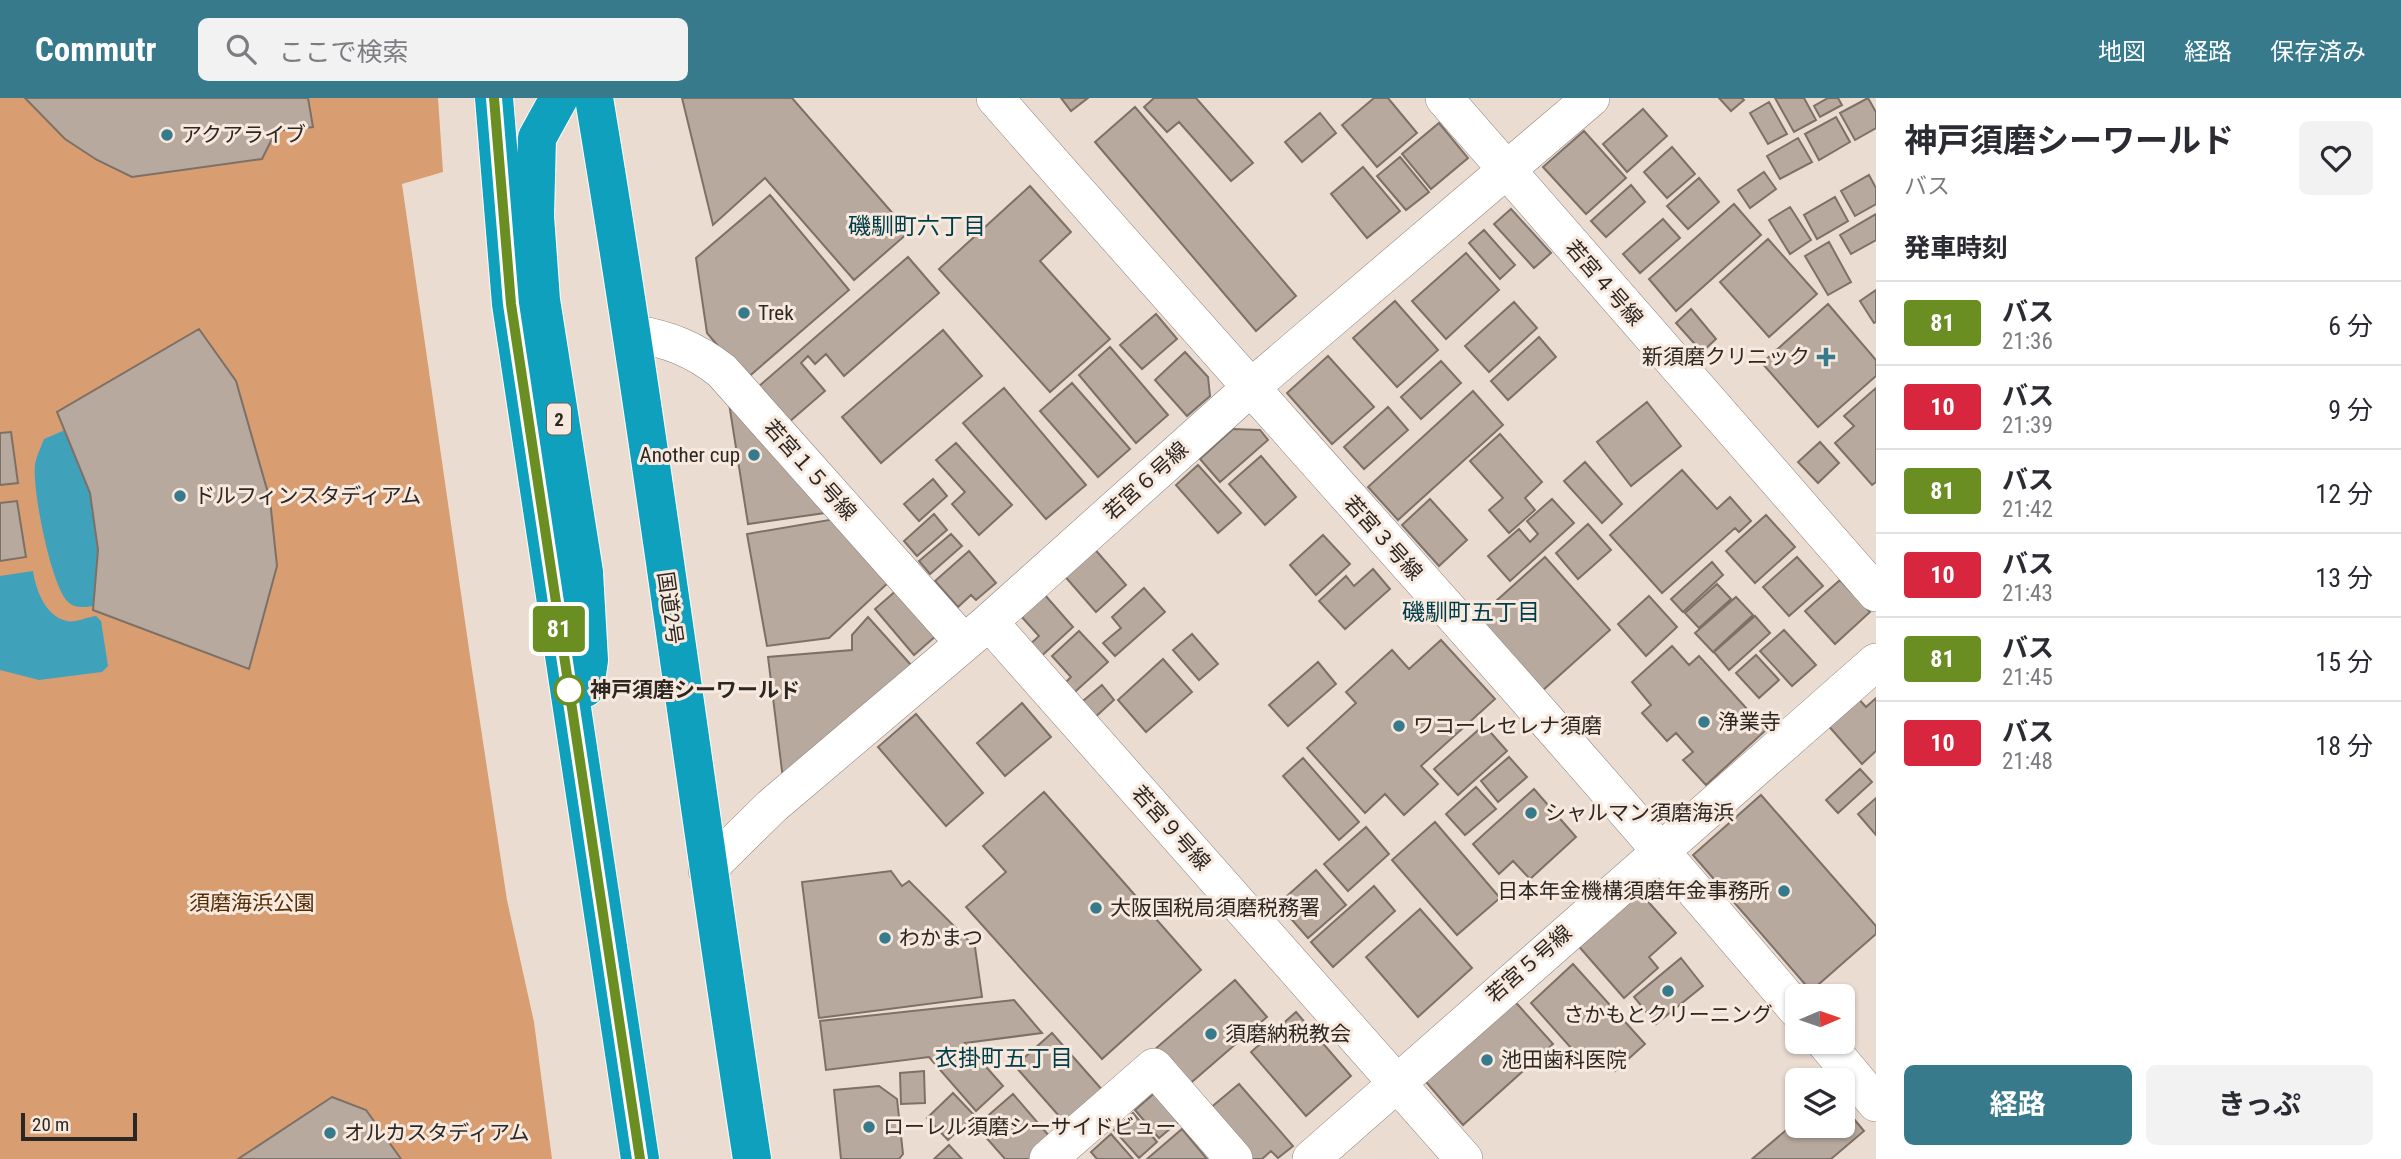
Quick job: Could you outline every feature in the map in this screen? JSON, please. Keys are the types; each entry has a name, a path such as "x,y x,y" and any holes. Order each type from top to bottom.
{"highway":[{"name":"2","path":"494,98 511,304 640,1159"},
{"name":"2","path":"559,98 537,138 535,216 541,300 584,572 589,660 577,746"},
{"name":"国道2号","path":"594,98 632,333 707,870 752,1159"}],"street":[{"name":"若宮３号線","path":"995,98 1249,389 1661,849 1785,996"},
{"name":"若宮４号線","path":"1444,98 1876,593"},
{"name":"若宮６号線","path":"707,870 772,806 977,633 1249,389 1591,98"},
{"name":"若宮１５号線","path":"632,333 698,352 722,371 977,633"},
{"name":"若宮９号線","path":"977,633 1396,1082 1464,1159"},
{"name":"若宮５号線","path":"1311,1159 1876,662"},
{"path":"1835,1054 1876,1102"},
{"path":"1048,1159 1154,1067 1234,1159"}],"green space":[{"name":"須磨海浜公園","path":"0,98 438,98 443,172 402,184 507,900 534,1022 552,1159 0,1159"}],"water":[{"path":"65,430 90,493 98,550 94,606 74,606 62,593 49,558 36,494 35,465 44,439"},
{"path":"33,571 39,594 53,614 67,621 96,616 101,621 108,666 102,672 39,680 0,670 0,576"}],"building":[{"name":"アクアライブ","path":"25,98 308,98 313,127 276,131 262,159 132,177 97,160 65,139"},
{"path":"682,98 792,98 909,232 854,280 765,178 713,225"},
{"path":"1061,98 1088,98 1071,111"},
{"path":"1154,98 1196,98 1253,163 1231,181 1179,122 1167,132 1144,107"},
{"path":"1374,98 1388,98 1417,133 1377,167 1342,125"},
{"path":"1719,98 1742,98 1744,100 1731,111"},
{"path":"1775,98 1804,98 1816,120 1794,132"},
{"path":"1828,98 1838,98 1842,105 1820,117 1814,106"},
{"path":"1868,98 1876,112 1876,128 1855,140 1840,113"},
{"path":"1769,102 1787,134 1768,144 1750,113"},
{"path":"1135,107 1296,296 1256,331 1095,142"},
{"path":"1643,109 1667,136 1627,172 1603,144"},
{"path":"1320,113 1336,133 1302,162 1285,142"},
{"path":"1836,117 1850,142 1819,160 1805,134"},
{"path":"1439,123 1468,158 1431,189 1402,154"},
{"path":"1584,131 1626,178 1586,214 1543,167"},
{"path":"1798,138 1812,162 1780,179 1767,156"},
{"path":"1672,147 1695,174 1667,198 1644,172"},
{"path":"1400,157 1429,192 1406,210 1377,176"},
{"path":"1363,167 1400,211 1367,238 1331,194"},
{"path":"1764,172 1776,189 1750,208 1738,190"},
{"path":"1869,175 1876,188 1876,204 1855,216 1841,191"},
{"path":"1699,178 1719,202 1688,229 1667,206"},
{"path":"1631,185 1645,202 1606,237 1591,221"},
{"path":"1030,186 1071,232 1040,261 1110,339 1050,392 939,269"},
{"path":"770,195 849,290 746,379 707,333 696,258"},
{"path":"1835,197 1848,221 1817,239 1804,215"},
{"path":"1734,204 1761,235 1676,311 1649,279"},
{"path":"1790,207 1811,240 1790,254 1769,220"},
{"path":"1511,209 1551,253 1534,268 1494,224"},
{"path":"1876,214 1876,240 1851,254 1840,235"},
{"path":"1663,219 1680,238 1640,273 1623,254"},
{"path":"1484,230 1515,265 1500,279 1469,243"},
{"path":"1768,239 1817,294 1769,337 1720,282"},
{"path":"1829,242 1851,282 1828,295 1805,256"},
{"path":"1466,253 1499,290 1446,339 1412,301"},
{"path":"908,257 939,293 844,376 826,354 815,364 808,356 801,363 825,391 789,422 758,387"},
{"path":"1876,290 1876,322 1874,323 1860,301"},
{"path":"1395,301 1438,350 1397,387 1353,338"},
{"path":"1514,302 1537,328 1489,372 1465,346"},
{"path":"1828,304 1876,360 1876,376 1818,427 1762,363"},
{"path":"1691,309 1716,339 1702,352 1676,323"},
{"path":"1156,314 1177,339 1142,369 1120,345"},
{"name":"ドルフィンスタディアム","path":"199,329 236,381 270,500 277,566 249,669 93,610 98,550 90,493 57,412"},
{"path":"943,330 982,376 881,463 842,417"},
{"path":"1539,337 1556,357 1508,400 1491,381"},
{"path":"1110,347 1168,415 1136,443 1079,375"},
{"path":"1185,352 1208,377 1210,396 1187,416 1155,380"},
{"path":"1328,356 1374,407 1332,444 1287,393"},
{"path":"1441,361 1461,383 1421,419 1401,397"},
{"path":"1072,383 1130,449 1098,477 1040,411"},
{"path":"1004,388 1086,485 1046,519 963,423"},
{"path":"1876,388 1876,482 1872,485 1835,443 1854,426 1844,416"},
{"path":"1473,391 1503,425 1398,520 1368,487"},
{"path":"728,397 832,512 748,524"},
{"path":"1647,402 1681,446 1631,486 1597,442"},
{"path":"1388,407 1408,430 1364,469 1344,447"},
{"path":"1233,429 1260,430 1268,440 1220,482 1200,459"},
{"path":"11,432 18,483 0,485 0,433"},
{"path":"1500,434 1542,482 1525,498 1535,510 1509,533 1489,510 1503,498 1470,461"},
{"path":"1820,442 1839,463 1818,483 1798,462"},
{"path":"956,443 1012,505 979,535 952,504 965,492 936,460"},
{"path":"1261,456 1296,497 1265,525 1229,484"},
{"path":"1585,462 1622,504 1602,523 1564,481"},
{"path":"1198,465 1241,513 1218,533 1176,485"},
{"path":"1682,470 1717,509 1730,497 1751,521 1739,532 1735,528 1662,593 1610,535"},
{"path":"933,479 947,496 919,521 904,504"},
{"path":"1430,499 1467,540 1439,566 1402,525"},
{"path":"1552,499 1574,523 1510,581 1488,556 1519,529 1530,542 1538,534 1527,521"},
{"path":"17,501 26,557 0,561 0,503"},
{"path":"934,514 947,530 917,556 904,541"},
{"path":"1766,515 1795,547 1755,583 1726,551"},
{"path":"835,519 890,581 829,638 767,646 747,534"},
{"path":"1588,524 1611,550 1578,579 1556,553"},
{"path":"951,534 962,546 930,574 919,561"},
{"path":"1323,535 1350,564 1316,595 1290,565"},
{"path":"1092,546 1126,585 1096,612 1062,573"},
{"path":"969,551 996,583 976,600 971,595 958,607 935,581"},
{"path":"1545,557 1610,630 1542,691 1477,618"},
{"path":"1797,557 1823,586 1789,616 1763,587"},
{"path":"1712,562 1723,575 1683,612 1671,599"},
{"path":"1373,569 1390,589 1345,629 1319,601 1346,576 1354,586"},
{"path":"1840,580 1870,612 1835,644 1805,611"},
{"path":"1717,584 1731,599 1699,628 1685,613"},
{"path":"1144,588 1165,612 1115,656 1103,643 1121,628 1112,617"},
{"path":"898,589 937,635 914,655 875,609"},
{"path":"1044,594 1073,627 1036,661 1025,649 1039,636 1020,615"},
{"path":"1649,596 1677,627 1646,656 1618,624"},
{"path":"1736,597 1753,615 1713,652 1695,633"},
{"path":"1755,616 1770,633 1729,670 1714,652"},
{"path":"868,617 911,665 783,779 768,657 852,650 852,635"},
{"path":"1784,630 1816,665 1792,686 1760,651"},
{"path":"1079,631 1108,662 1067,699 1059,689 1071,677 1052,656"},
{"path":"1192,634 1218,664 1199,680 1173,650"},
{"name":"ワコーレセレナ須磨","path":"1441,640 1495,699 1421,766 1438,784 1404,815 1385,794 1365,813 1307,748 1356,703 1346,692 1392,650 1409,669"},
{"name":"浄業寺","path":"1672,646 1689,665 1699,656 1766,730 1706,785 1683,760 1693,752 1676,733 1667,741 1642,713 1651,705 1632,682"},
{"path":"1756,655 1779,680 1759,698 1736,673"},
{"path":"1163,659 1192,692 1146,732 1118,700"},
{"path":"1318,662 1336,684 1288,726 1269,705"},
{"path":"1102,685 1114,700 1092,720 1078,705"},
{"path":"1856,696 1866,707 1876,698 1876,751 1862,764 1826,723"},
{"path":"1022,703 1051,737 1005,776 977,743"},
{"path":"916,714 983,793 946,826 878,747"},
{"path":"1484,725 1507,751 1458,795 1434,769"},
{"path":"1509,757 1527,777 1498,802 1481,781"},
{"path":"1303,758 1359,822 1339,840 1283,776"},
{"path":"1860,769 1872,782 1838,813 1826,800"},
{"path":"1476,787 1496,809 1465,835 1446,814"},
{"name":"シャルマン須磨海浜","path":"1534,789 1576,837 1530,879 1513,861 1499,874 1473,844"},
{"path":"1044,792 1201,970 1102,1059 966,907 1006,872 983,846"},
{"name":"日本年金機構須磨年金事務所","path":"1761,795 1876,926 1876,934 1819,984 1805,984 1693,855"},
{"path":"1876,798 1876,835 1858,814"},
{"path":"1435,822 1500,898 1457,935 1392,860"},
{"path":"1366,827 1389,854 1348,891 1324,864"},
{"path":"1316,870 1346,905 1308,938 1278,904"},
{"path":"891,871 902,886 909,881 975,947 982,997 819,1018 802,882"},
{"path":"1374,886 1395,911 1333,967 1311,942"},
{"path":"1636,888 1676,933 1649,957 1658,968 1624,998 1575,942"},
{"path":"1420,909 1472,968 1418,1017 1366,957"},
{"name":"さかもとクリーニング","path":"1681,958 1703,986 1656,1024 1634,997"},
{"path":"1573,964 1645,1044 1615,1071 1602,1055 1588,1067 1531,1003"},
{"name":"須磨納税教会","path":"1235,980 1267,1017 1186,1087 1154,1050"},
{"name":"池田歯科医院","path":"1510,996 1553,1044 1463,1125 1421,1076"},
{"path":"1014,1000 1042,1033 965,1043 1003,1086 976,1111 929,1057 826,1070 820,1021"},
{"path":"1296,1012 1351,1076 1306,1116 1251,1052"},
{"path":"1052,1033 1104,1092 1067,1125 1015,1066"},
{"path":"924,1071 925,1103 901,1104 900,1073"},
{"path":"1239,1084 1293,1146 1278,1158 1271,1151 1262,1159 1252,1159 1209,1109"},
{"name":"ローレル須磨シーサイドビュー","path":"879,1086 897,1099 903,1154 899,1159 841,1159 834,1090"},
{"path":"1158,1090 1183,1118 1159,1138 1135,1110"},
{"path":"953,1093 974,1115 948,1140 927,1118"},
{"path":"1013,1094 1056,1144 1039,1159 1005,1159 976,1126"},
{"name":"オルカスタディアム","path":"332,1097 366,1110 401,1159 238,1159"},
{"path":"1133,1113 1157,1142 1139,1158 1114,1130"},
{"path":"1855,1120 1864,1131 1831,1159 1752,1159 1785,1131 1785,1138 1855,1138"},
{"path":"1182,1129 1207,1159 1147,1159"},
{"path":"1111,1134 1133,1159 1097,1159 1091,1152"},
{"path":"949,1145 962,1159 934,1159"}],"bus line":[{"name":"81","path":"494,98 502,222 511,304 640,1159"}],"place":[{"name":"アクアライブ","path":"167,135"},
{"name":"Trek","path":"744,313"},
{"name":"新須磨クリニック","path":"1826,357"},
{"name":"Another cup","path":"754,455"},
{"name":"ドルフィンスタディアム","path":"180,496"},
{"name":"神戸須磨シーワールド","path":"569,690"},
{"name":"浄業寺","path":"1704,722"},
{"name":"ワコーレセレナ須磨","path":"1399,726"},
{"name":"シャルマン須磨海浜","path":"1531,813"},
{"name":"日本年金機構須磨年金事務所","path":"1784,891"},
{"name":"大阪国税局須磨税務署","path":"1096,908"},
{"name":"わかまつ","path":"885,938"},
{"name":"さかもとクリーニング","path":"1668,991"},
{"name":"須磨納税教会","path":"1211,1034"},
{"name":"池田歯科医院","path":"1487,1060"},
{"name":"ローレル須磨シーサイドビュー","path":"869,1127"},
{"name":"オルカスタディアム","path":"330,1133"}],"district":[{"name":"磯馴町六丁目","path":"917,226"},
{"name":"磯馴町五丁目","path":"1471,612"},
{"name":"衣掛町五丁目","path":"1004,1058"}]}
